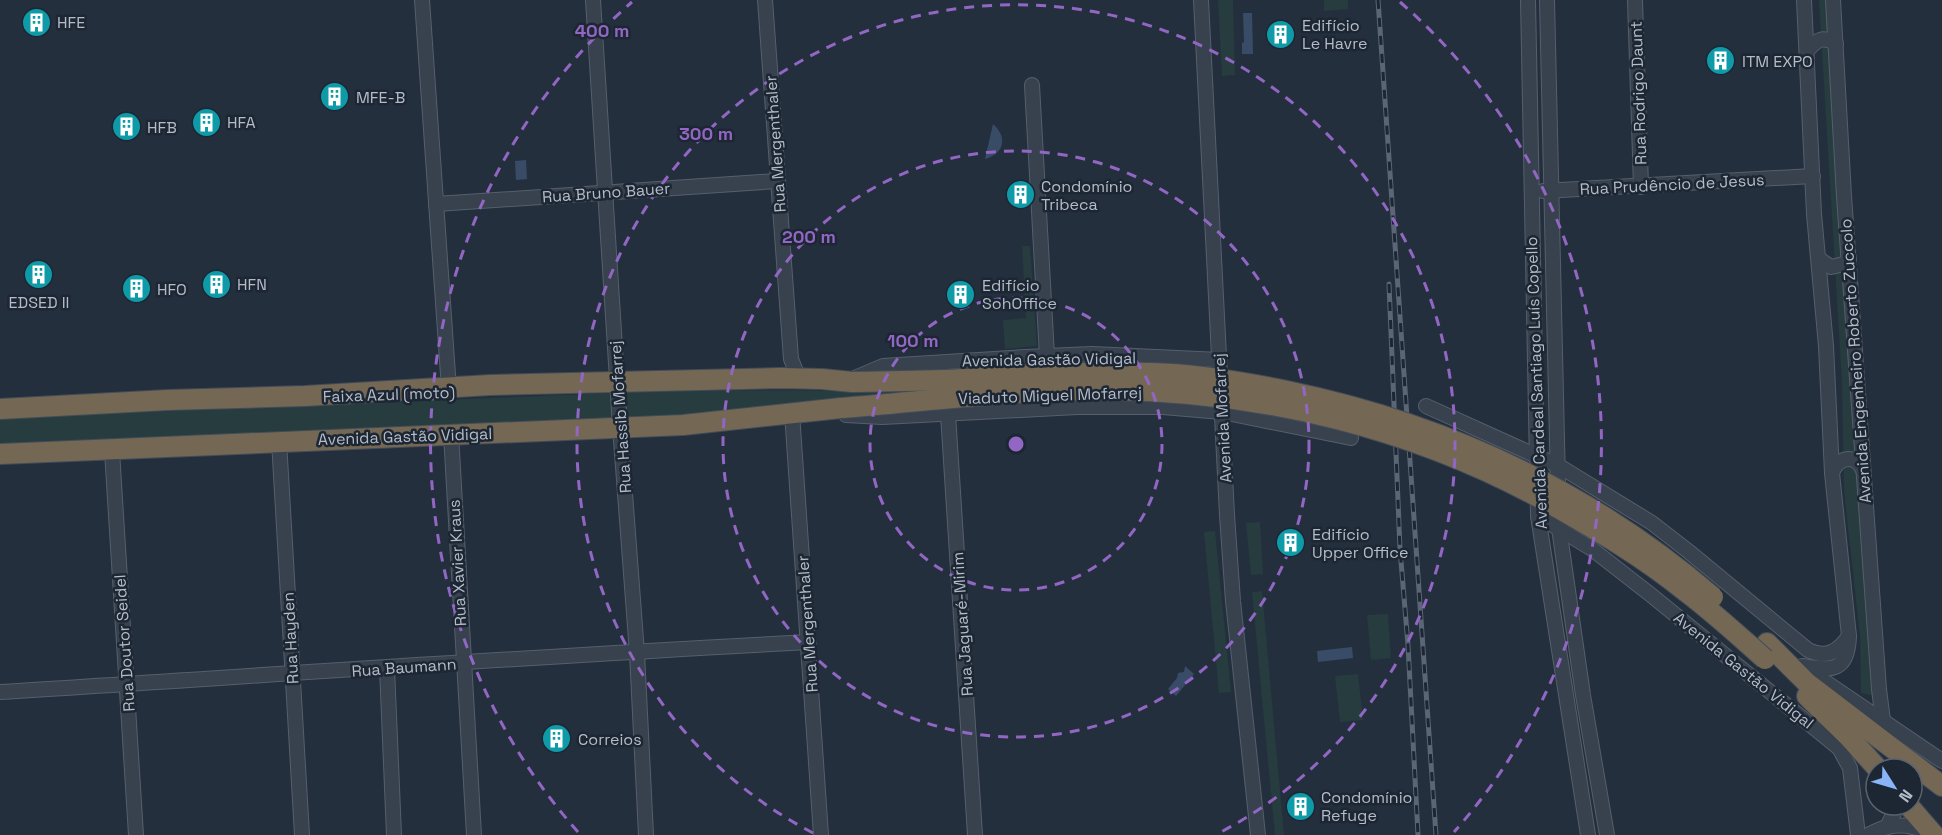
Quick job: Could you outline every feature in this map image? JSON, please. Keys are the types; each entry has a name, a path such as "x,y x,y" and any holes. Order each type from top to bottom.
{"highway":[{"name":"Viaduto Miguel Mofarrej","path":"849,382 1066,373 1152,373 1238,381 1324,398 1368,410 1423,428 1490,455 1581,501 1675,564 1768,650"},
{"name":"Avenida Gastão Vidigal","path":"158,402 449,389 490,385 618,386 786,379 849,382"},
{"name":"Viaduto Miguel Mofarrej","path":"841,408 1020,393 1107,390 1227,397 1346,421 1418,444 1487,470 1575,517 1641,558 1768,650"},
{"path":"0,410 158,402"},
{"path":"0,422 90,414 158,402"},
{"name":"Avenida Gastão Vidigal","path":"0,454 683,425 841,408"},
{"name":"Avenida Gastão Vidigal","path":"1768,650 1867,757"},
{"name":"Avenida Gastão Vidigal","path":"1768,650 1942,786"},
{"path":"1918,817 1933,834"}],"street":[{"path":"422,0 449,389"},
{"name":"Rua Hassib Mofarrej","path":"593,0 637,653 646,835"},
{"name":"Rua Mergenthaler","path":"765,0 791,359 786,379"},
{"name":"Avenida Mofarrej","path":"1201,0 1233,601 1258,835"},
{"name":"Avenida Cardeal Santiago Luís Copello","path":"1528,0 1538,516 1588,835"},
{"name":"Avenida Cardeal Santiago Luís Copello","path":"1547,0 1559,528 1581,684 1606,835"},
{"name":"Rua Rodrigo Daunt","path":"1635,0 1641,187"},
{"name":"Avenida Engenheiro Roberto Zuccolo","path":"1802,666 1821,669 1838,667 1847,657 1850,636 1832,473 1820,259 1814,214 1804,0"},
{"name":"Avenida Engenheiro Roberto Zuccolo","path":"1833,0 1863,470 1883,721"},
{"path":"1807,51 1815,42 1822,39 1829,39 1836,44"},
{"path":"1529,84 1548,84"},
{"path":"1032,85 1047,356"},
{"name":"Rua Prudêncio de Jesus","path":"1531,192 1813,176"},
{"name":"Rua Bruno Bauer","path":"436,204 777,182"},
{"path":"1820,259 1831,267 1838,267 1849,258"},
{"name":"Avenida Gastão Vidigal","path":"849,382 883,366 1047,356 1092,354 1220,360"},
{"path":"1163,407 1169,392 1170,380 1164,357"},
{"name":"Faixa Azul (moto)","path":"158,402 618,386"},
{"path":"1426,406 1536,454 1652,523 1808,650 1823,655 1831,653 1842,646 1850,636"},
{"name":"Avenida Gastão Vidigal","path":"800,412 882,417 1077,407 1163,407 1222,412 1351,438"},
{"name":"Rua Mergenthaler","path":"800,412 809,642 821,835"},
{"name":"Rua Jaguaré-Mirim","path":"948,414 975,835"},
{"name":"Rua Xavier Kraus","path":"451,434 474,835"},
{"name":"Rua Hayden","path":"279,441 302,835"},
{"name":"Rua Doutor Seidel","path":"112,451 136,835"},
{"path":"1832,473 1840,460 1847,458 1854,459 1863,470"},
{"path":"1592,549 1588,535 1591,517 1600,504 1611,498"},
{"name":"Avenida Gastão Vidigal","path":"1538,516 1592,549 1712,643 1839,748 1850,768 1858,835"},
{"name":"Rua Baumann","path":"0,692 809,642"},
{"path":"1768,650 1802,666 1942,761"},
{"path":"387,668 394,835"},
{"path":"1856,816 1878,830 1915,826 1933,834"},
{"path":"1878,830 1888,817"}],"green space":[{"path":"1218,0 1233,0 1235,75 1222,76"},
{"path":"1324,0 1348,0 1348,9 1324,11"},
{"path":"1819,0 1829,0 1874,696 1861,693 1860,636 1844,491 1842,383"},
{"path":"1022,246 1030,246 1037,346 1005,349 1003,320 1026,318"},
{"path":"685,390 895,391 895,396 779,408 600,421 0,445 0,418"},
{"path":"1260,522 1263,574 1251,575 1246,523"},
{"path":"1215,531 1231,692 1219,693 1204,532"},
{"path":"1262,591 1284,835 1275,835 1252,592"},
{"path":"1388,614 1391,658 1371,660 1367,615"},
{"path":"1358,674 1363,720 1340,722 1335,676"}],"water":[{"path":"1243,13 1252,13 1253,54 1242,54"},
{"path":"993,124 1001,134 1002,144 996,153 985,159"},
{"path":"526,160 527,179 516,180 515,161"},
{"path":"1352,647 1353,658 1318,662 1317,651"},
{"path":"1185,666 1194,674 1176,696 1168,689 1177,678 1178,673 1184,672"}],"railway":[{"path":"1378,0 1436,835"},
{"path":"1389,284 1400,549 1408,645 1418,835"}],"place":[{"name":"HFE","path":"36,22"},
{"name":"Edifício Le Havre","path":"1281,34"},
{"name":"ITM EXPO","path":"1721,61"},
{"name":"MFE-B","path":"335,97"},
{"name":"HFA","path":"206,122"},
{"name":"HFB","path":"126,127"},
{"name":"Condomínio Tribeca","path":"1020,195"},
{"name":"EDSED II","path":"39,274"},
{"name":"HFN","path":"216,284"},
{"name":"HFO","path":"136,289"},
{"name":"Edifício SohOffice","path":"961,294"},
{"name":"Edifício Upper Office","path":"1291,543"},
{"name":"Correios","path":"557,739"},
{"name":"Condomínio Refuge","path":"1300,806"}]}
